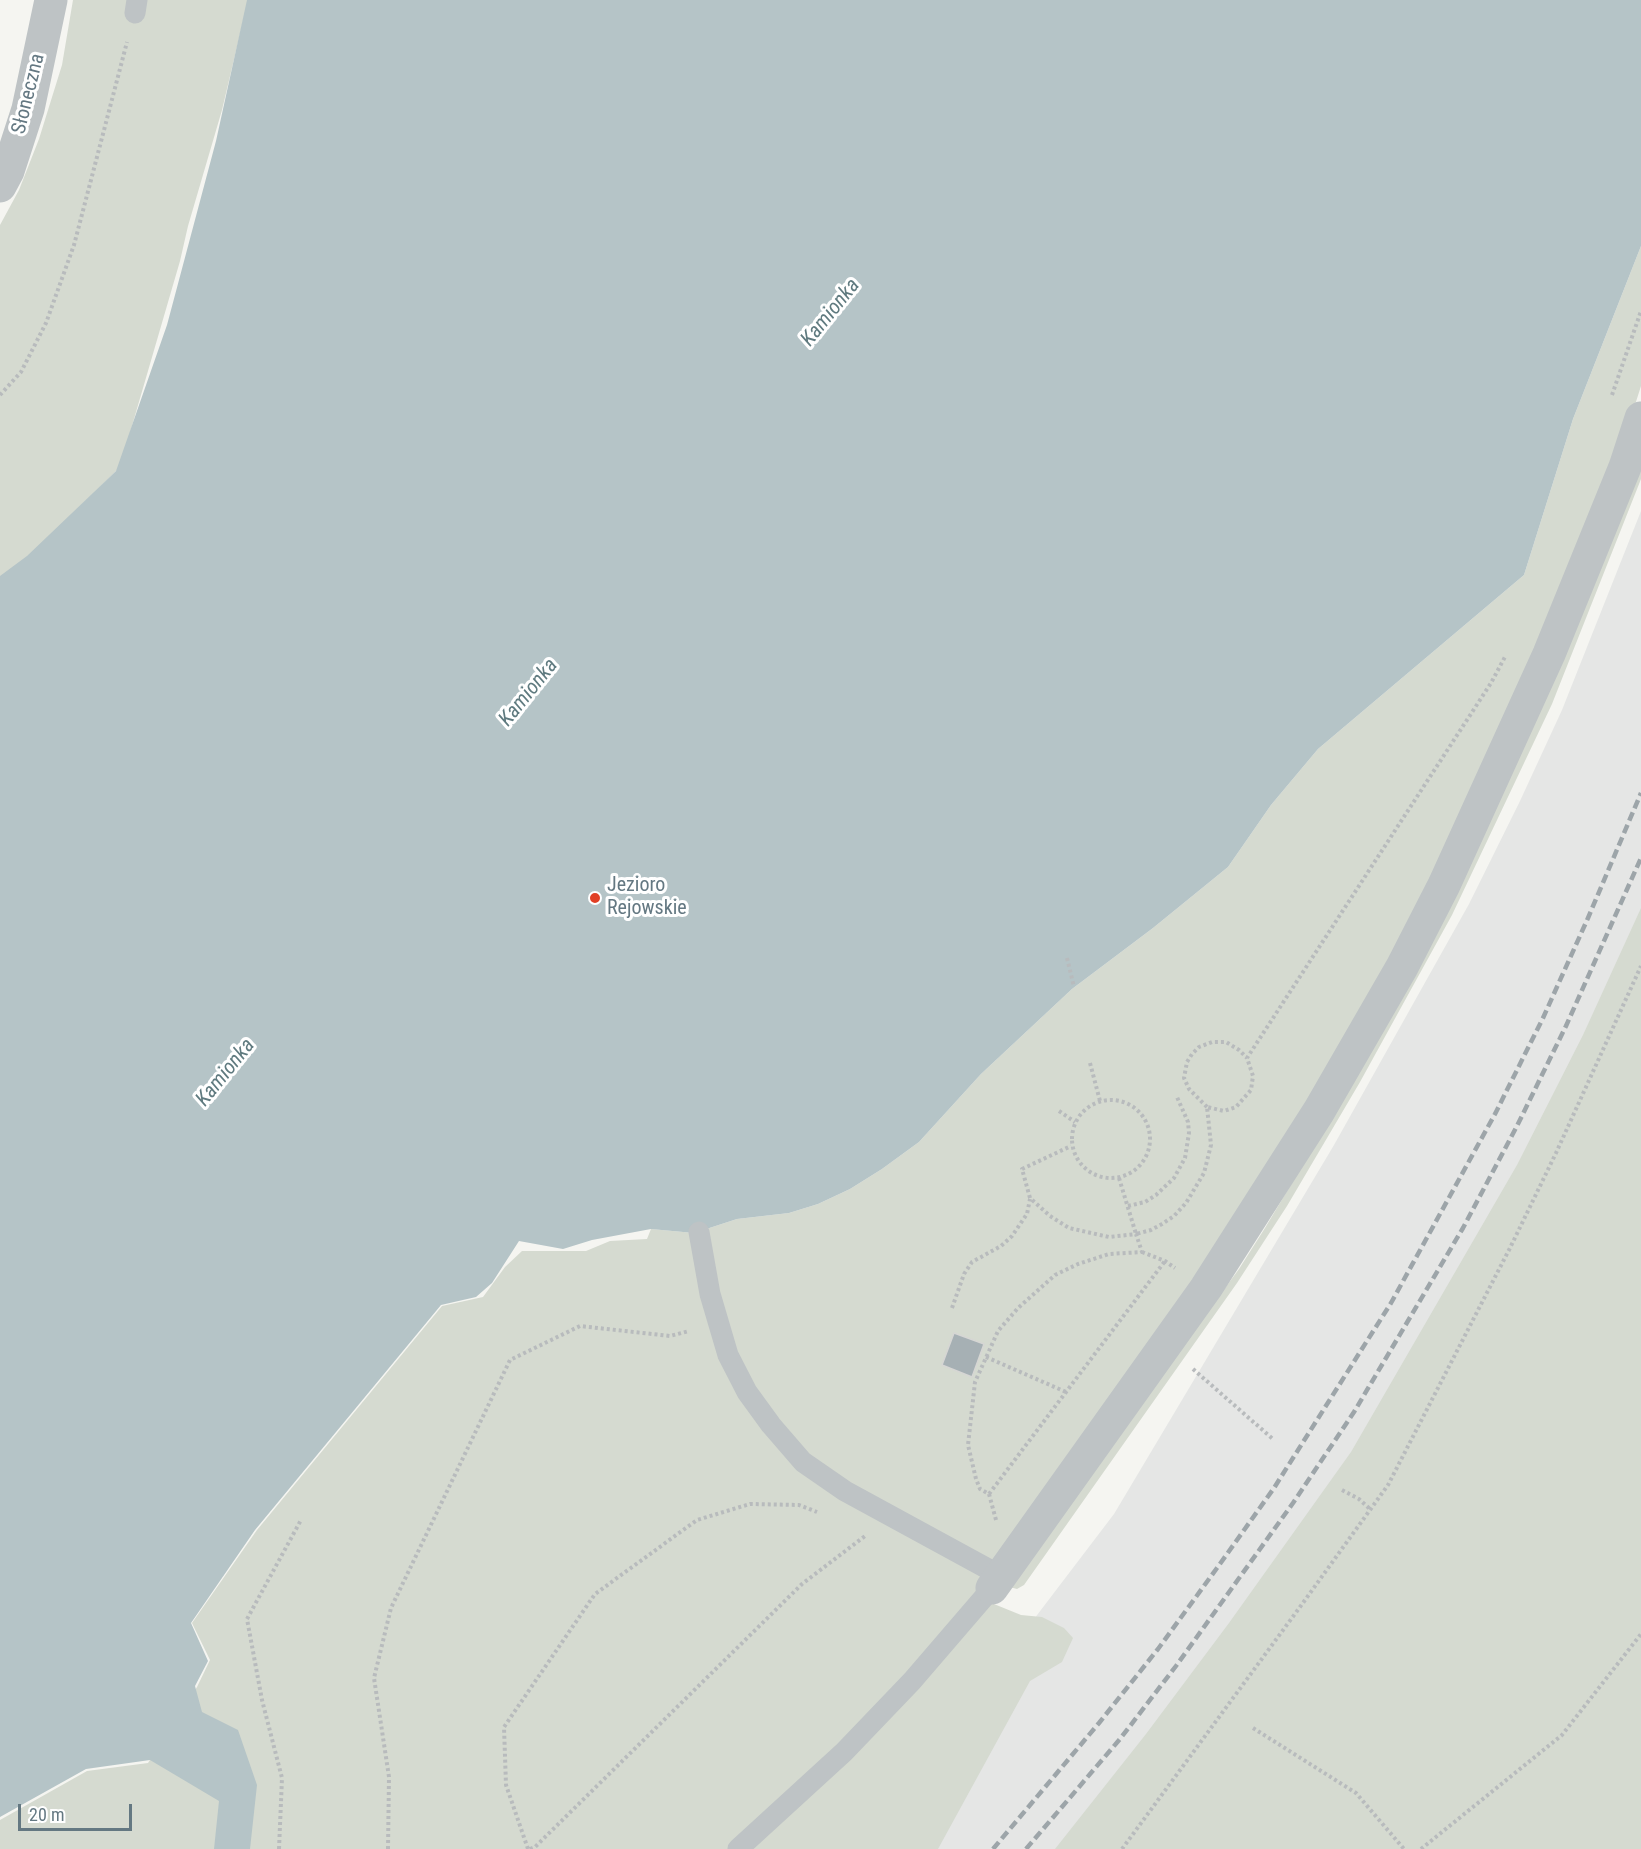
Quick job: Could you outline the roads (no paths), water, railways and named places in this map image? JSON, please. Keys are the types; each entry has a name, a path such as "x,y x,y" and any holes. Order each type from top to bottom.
{"street":[{"name":"Słoneczna","path":"0,186 8,171 28,109 51,0"},
{"path":"997,1582 1034,1533 1219,1269 1319,1111 1402,966 1453,866 1549,654 1625,467 1641,418"}],"lane":[{"path":"699,1232 710,1294 728,1355 747,1392 771,1425 803,1462 845,1491 997,1582 912,1681 844,1752 738,1849"}],"water":[{"name":"Jezioro Rejowskie","path":"247,0 1641,0 1641,246 1573,419 1524,575 1318,749 1271,805 1228,867 1153,928 1072,989 981,1074 919,1142 850,1189 818,1204 789,1213 737,1219 694,1233 651,1229 592,1240 563,1249 519,1241 492,1283 476,1297 441,1305 255,1530 191,1623 208,1661 195,1686 202,1712 238,1730 257,1785 250,1849 214,1849 219,1801 150,1760 86,1769 0,1817 0,576 27,556 116,471 167,325 216,141"}],"railway":[{"path":"993,1849 1158,1649 1274,1488 1391,1303 1495,1114 1543,1018 1641,793"},
{"path":"1026,1849 1120,1739 1176,1666 1293,1503 1354,1412 1463,1228 1517,1126 1566,1026 1641,858"}],"place":[{"name":"Jezioro Rejowskie","path":"595,898"}],"water label":[{"name":"Kamionka","path":"831,313"},
{"name":"Kamionka","path":"529,693"},
{"name":"Kamionka","path":"226,1073"}]}
